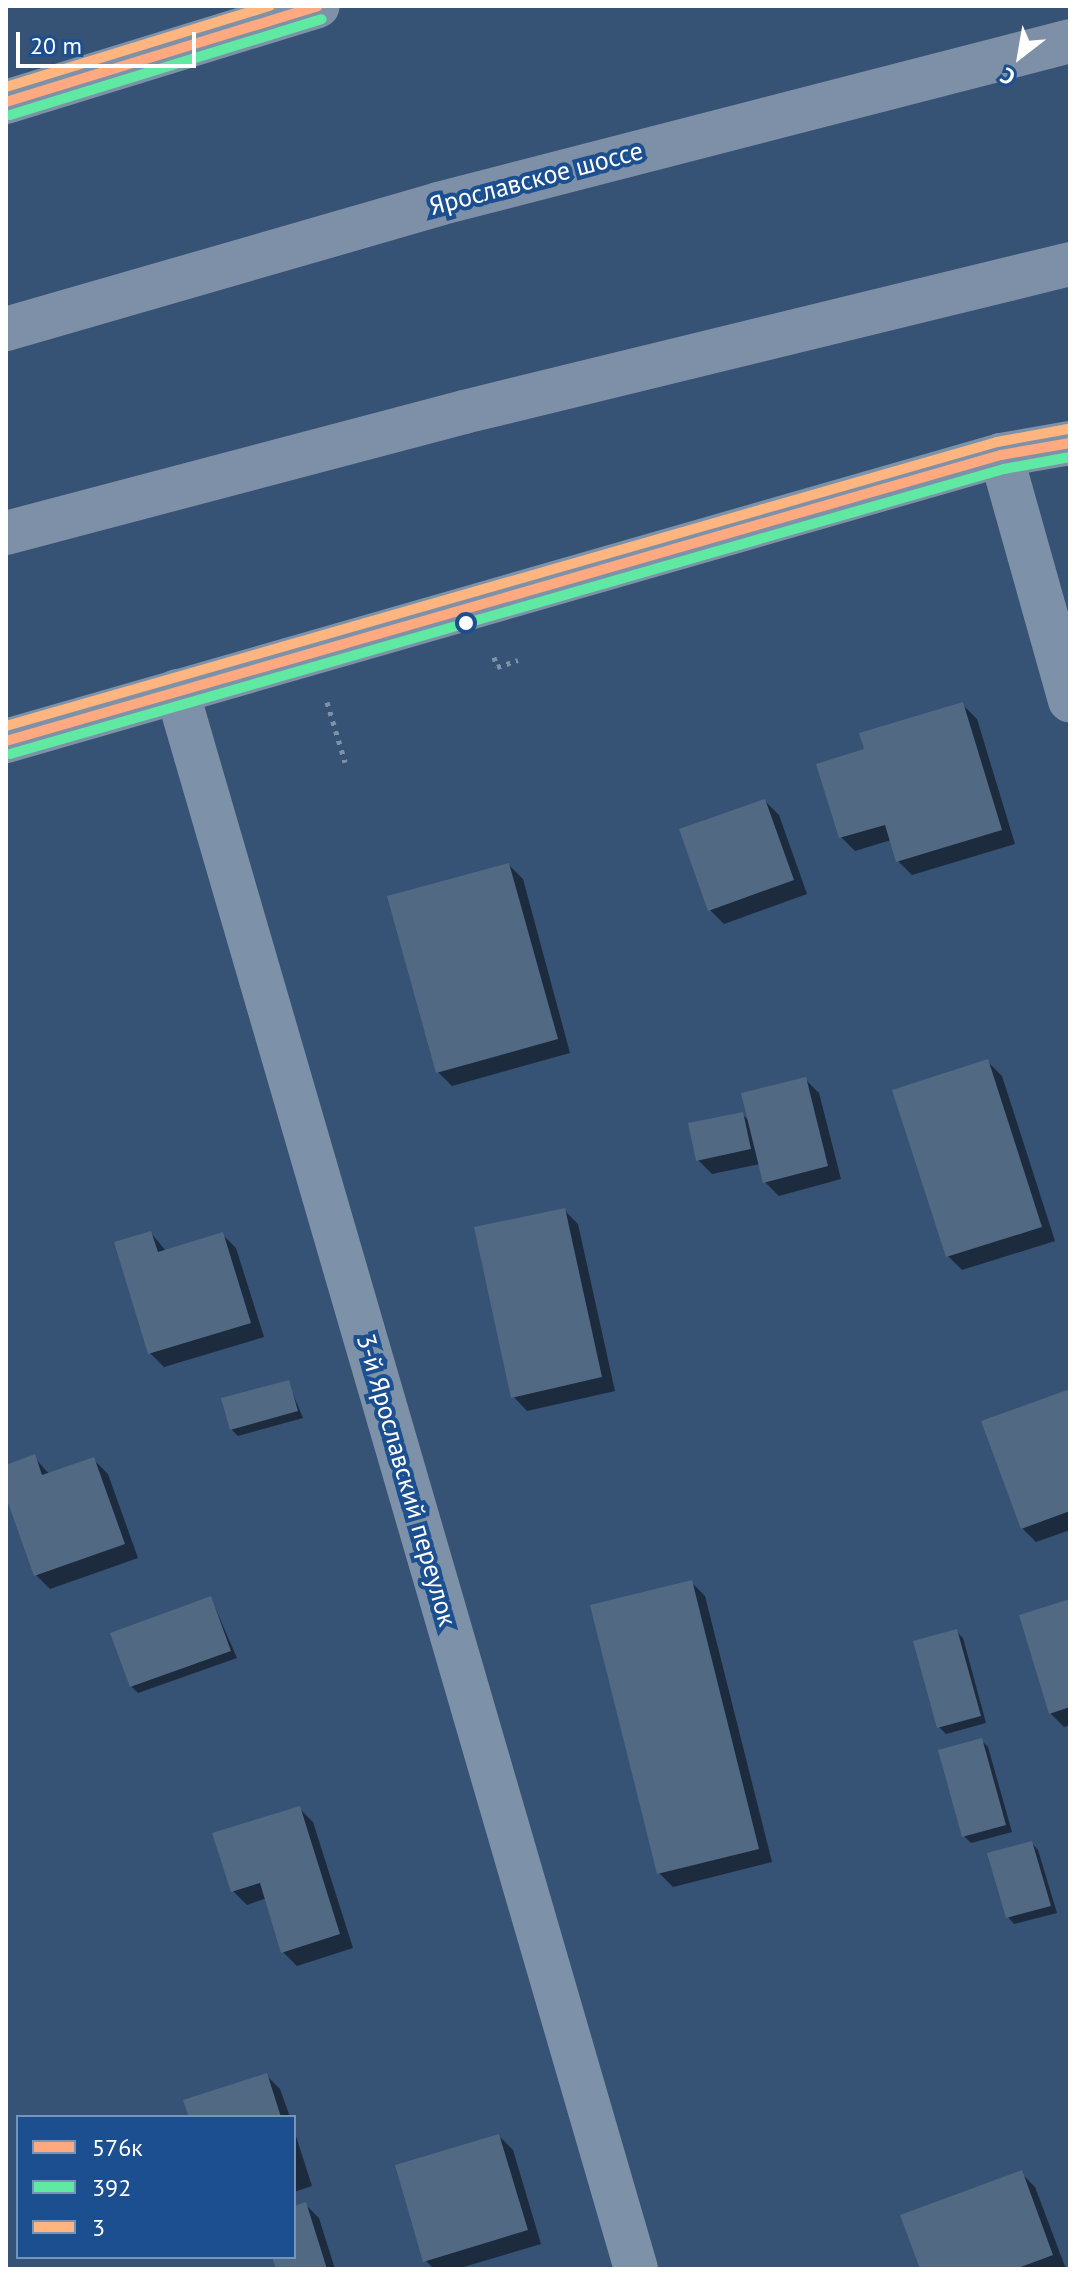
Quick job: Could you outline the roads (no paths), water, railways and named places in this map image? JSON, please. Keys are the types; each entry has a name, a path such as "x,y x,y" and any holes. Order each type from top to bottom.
{"highway":[{"name":"Ярославское шоссе","path":"6,329 438,204 1070,41"},
{"path":"6,533 464,412 1070,264"}],"street":[{"path":"6,102 318,6"},
{"path":"6,741 1001,455 1070,443"},
{"path":"1001,455 1070,700"},
{"name":"3-й Ярославский переулок","path":"177,691 636,2269"}]}
